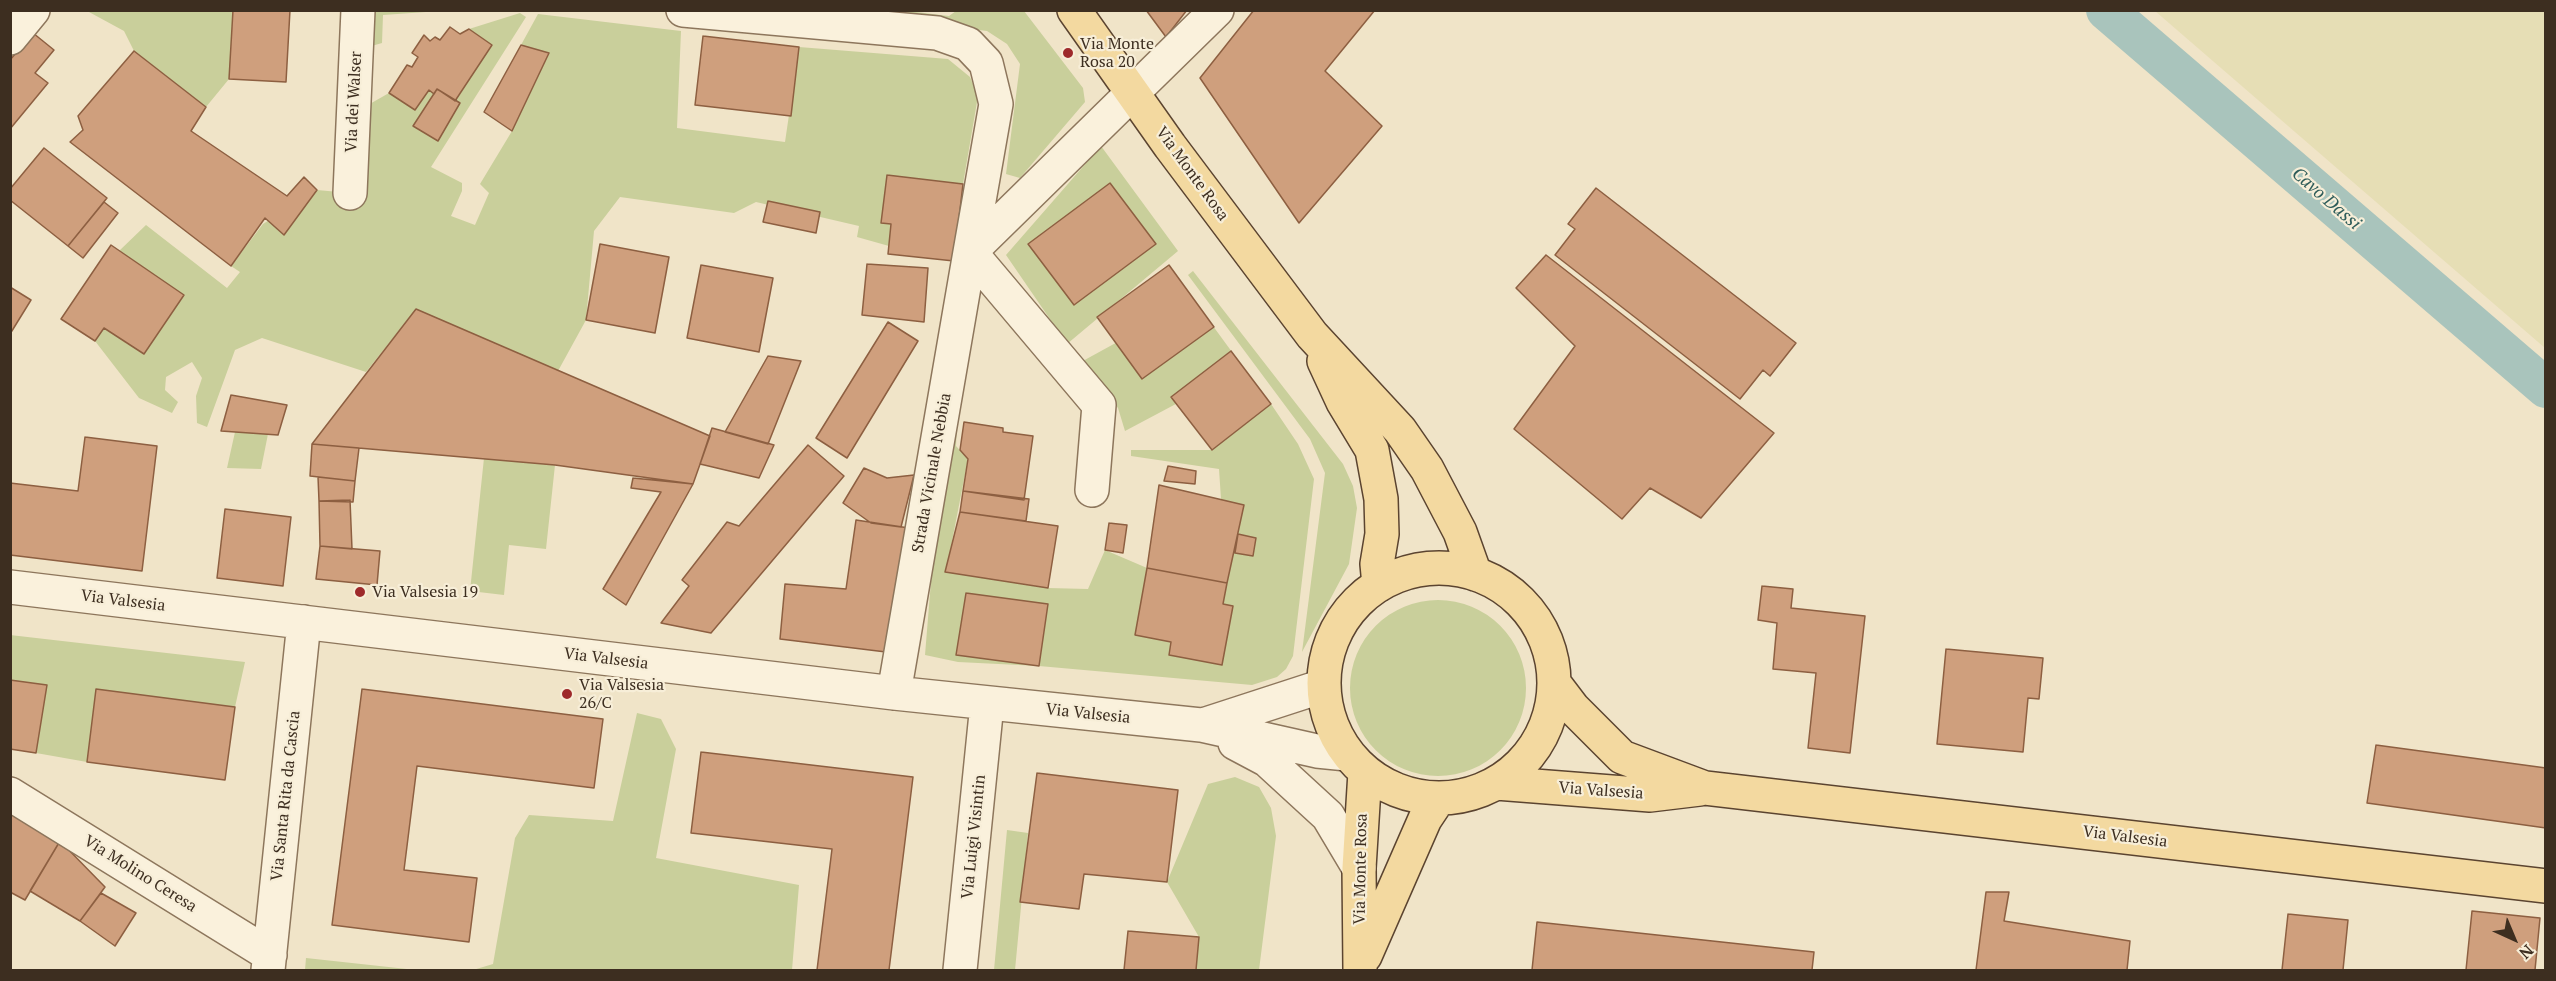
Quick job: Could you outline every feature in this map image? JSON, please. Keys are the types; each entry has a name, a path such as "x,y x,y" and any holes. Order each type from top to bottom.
{"main road":[{"name":"Via Monte Rosa","path":"1074,10 1312,335 1400,430 1427,469 1460,532 1475,574"},
{"name":"Via Monte Rosa","path":"1312,335 1344,402 1372,450 1381,499 1382,534 1377,564 1379,585"},
{"path":"1443,568 1475,574 1495,583 1531,614 1544,635 1554,683 1551,710 1541,735 1529,755 1496,783 1478,792 1439,798 1399,792 1356,763 1336,737 1326,710 1323,686 1332,642 1348,613 1379,585 1408,572 1443,568"},
{"name":"Via Valsesia","path":"1554,683 1573,708 1622,757 1705,788 2546,886"},
{"name":"Via Monte Rosa","path":"1356,763 1360,968"},
{"name":"Via Valsesia","path":"1496,783 1650,795 1705,788"},
{"name":"Via Monte Rosa","path":"1360,968 1425,819 1439,798"}],"street":[{"path":"10,38 33,10"},
{"name":"Via dei Walser","path":"350,194 358,10"},
{"name":"Strada Vicinale Nebbia","path":"683,10 937,33 968,44 986,63 996,104 894,693"},
{"path":"1092,490 1099,405 970,252 1217,10"},
{"name":"Via Valsesia","path":"10,587 987,704 1201,725 1317,751 1356,763"},
{"name":"Via Santa Rita da Cascia","path":"269,963 304,622"},
{"name":"Via Valsesia","path":"1201,725 1323,686"},
{"name":"Via Luigi Visintin","path":"960,970 987,704"},
{"name":"Via Valsesia","path":"1201,725 1267,760 1328,816 1359,868"},
{"name":"Via Molino Ceresa","path":"10,794 269,963"}],"shaded area":[{"path":"2155,11 2545,11 2545,348"}],"green space":[{"path":"90,10 253,11 229,79 206,107 134,51 124,31 89,12"},
{"path":"372,11 440,11 383,15 382,43 368,47"},
{"path":"873,11 908,11 949,16 956,11 1024,11 1083,88 1085,102 1020,178 1006,174 1020,64 1007,44 987,31 876,17"},
{"path":"520,13 526,17 431,167 462,183 462,191 451,216 475,225 489,193 480,184 512,131 549,53 521,45 538,14 681,31 677,128 785,142 799,47 948,59 970,77 978,96 963,184 887,176 881,223 891,224 889,246 857,237 859,226 756,202 734,213 620,197 594,231 586,320 558,371 416,309 366,372 262,338 235,350 207,427 197,423 196,396 202,378 192,362 166,377 165,390 178,402 172,413 139,398 95,341 104,328 144,354 184,295 119,251 146,225 227,288 240,272 231,266 263,224 317,190 350,193 354,113 389,93 469,29"},
{"path":"1101,146 1178,251 1067,344 1006,255"},
{"path":"1193,271 1343,464 1353,486 1357,508 1349,564 1302,652 1325,473 1310,439 1188,275"},
{"path":"1194,300 1240,363 1206,388 1125,431 1118,408 1081,362"},
{"path":"1271,404 1298,444 1314,479 1293,656 1286,669 1277,677 1252,685 1039,666 958,662 925,655 944,422 957,425 956,446 968,459 946,572 1048,588 1088,589 1105,550 1147,568 1221,499 1219,469 1131,456 1131,450 1212,450"},
{"path":"235,432 268,434 261,469 227,468"},
{"path":"484,458 555,465 546,549 509,545 504,595 470,591"},
{"path":"1438,600 1472,607 1487,615 1500,626 1511,639 1519,654 1526,688 1519,722 1511,737 1500,750 1487,761 1472,769 1438,776 1404,769 1389,761 1376,750 1365,737 1357,722 1350,688 1357,654 1365,639 1376,626 1389,615 1404,607"},
{"path":"10,635 245,662 235,707 87,762 36,753 11,717"},
{"path":"637,713 661,719 676,749 656,858 799,885 792,970 473,970 493,964 515,838 529,815 613,821"},
{"path":"1235,777 1259,787 1271,808 1276,836 1259,970 1196,970 1199,937 1167,882 1208,784"},
{"path":"1007,830 1028,833 1015,970 994,970"},
{"path":"306,958 416,970 305,970"}],"building":[{"path":"233,10 290,10 286,82 229,79"},
{"path":"1146,10 1187,10 1166,37"},
{"path":"1254,10 1375,10 1325,71 1382,126 1299,223 1200,78"},
{"path":"450,27 460,34 469,29 492,45 455,101 437,89 434,94 429,90 415,110 389,93 407,65 412,67 418,57 412,53 424,35 430,41 435,37 440,40"},
{"path":"33,33 54,50 35,73 48,83 10,129 10,60"},
{"path":"703,36 799,47 791,116 695,105"},
{"path":"521,45 549,53 512,131 484,112"},
{"path":"134,51 206,107 191,131 287,196 304,177 317,190 284,235 265,218 231,266 70,142 83,130 78,116"},
{"path":"437,89 460,103 438,141 413,126"},
{"path":"44,148 107,198 68,246 10,200 10,189"},
{"path":"887,175 963,184 954,261 888,254 891,224 881,223"},
{"path":"1110,183 1156,244 1074,305 1028,244"},
{"path":"1596,188 1796,343 1770,376 1763,370 1740,399 1555,255 1575,229 1568,224"},
{"path":"768,201 820,212 816,233 763,222"},
{"path":"104,202 118,213 83,258 68,246"},
{"path":"600,244 669,257 655,333 586,320"},
{"path":"111,245 184,295 144,354 104,328 95,341 61,319"},
{"path":"1546,255 1774,433 1701,518 1650,488 1622,519 1514,429 1575,346 1516,288"},
{"path":"867,264 928,268 924,322 862,315"},
{"path":"701,265 773,278 759,352 687,338"},
{"path":"1169,265 1214,327 1142,379 1097,317"},
{"path":"10,287 31,300 10,334"},
{"path":"416,309 710,436 693,484 555,465 312,444"},
{"path":"888,322 918,341 847,458 816,438"},
{"path":"1231,351 1271,404 1212,450 1171,397"},
{"path":"768,356 801,361 768,444 725,432"},
{"path":"231,395 287,405 278,435 221,431"},
{"path":"964,422 1003,428 1003,432 1033,436 1024,500 963,491 968,459 960,450"},
{"path":"712,428 774,445 759,478 700,464"},
{"path":"85,437 157,446 142,571 10,555 10,483 78,491"},
{"path":"312,444 359,448 355,481 310,476"},
{"path":"808,445 844,476 711,633 661,623 689,586 682,580 727,522 739,526"},
{"path":"1168,466 1196,471 1195,484 1164,481"},
{"path":"864,468 887,478 914,475 901,527 871,523 843,503"},
{"path":"318,477 355,481 353,502 319,501"},
{"path":"633,478 693,484 626,605 603,589 661,492 631,488"},
{"path":"1159,485 1244,505 1227,583 1147,568"},
{"path":"963,491 1029,499 1026,521 960,512"},
{"path":"350,500 352,549 320,546 319,501"},
{"path":"225,509 291,517 283,586 217,578"},
{"path":"960,512 1058,526 1048,588 945,572"},
{"path":"856,520 909,528 886,652 780,639 785,584 846,589"},
{"path":"1109,523 1127,525 1123,553 1105,550"},
{"path":"1238,534 1256,538 1253,556 1235,553"},
{"path":"320,546 380,551 377,585 316,579"},
{"path":"1147,568 1227,583 1223,604 1233,606 1222,665 1169,655 1171,642 1135,635"},
{"path":"1762,586 1793,589 1791,608 1865,616 1850,753 1808,748 1816,673 1773,669 1777,623 1758,620"},
{"path":"966,593 1048,604 1039,666 956,655"},
{"path":"1946,649 2043,658 2039,699 2028,698 2023,752 1937,744"},
{"path":"10,680 47,685 36,753 10,749"},
{"path":"96,689 235,707 225,780 87,762"},
{"path":"362,689 603,719 594,788 417,766 404,870 477,878 469,942 332,925"},
{"path":"2376,745 2546,768 2546,828 2367,803"},
{"path":"701,752 913,777 889,970 817,970 832,849 691,833"},
{"path":"1037,773 1178,790 1167,882 1084,874 1079,909 1020,902"},
{"path":"10,811 60,841 25,900 10,892"},
{"path":"60,841 105,887 80,921 30,891"},
{"path":"1986,892 2009,892 2004,921 2130,941 2127,970 1976,970"},
{"path":"101,893 136,913 115,946 80,921"},
{"path":"2472,911 2540,918 2535,970 2466,970"},
{"path":"2288,914 2348,920 2343,970 2282,970"},
{"path":"1537,922 1814,952 1812,970 1532,970"},
{"path":"1128,931 1199,937 1196,970 1124,970"}],"waterway":[{"name":"Cavo Dassi","path":"2106,10 2546,388"}],"place":[{"name":"Via Monte Rosa 20","path":"1068,53"},
{"name":"Via Valsesia 19","path":"360,592"},
{"name":"Via Valsesia 26/C","path":"567,694"}]}
